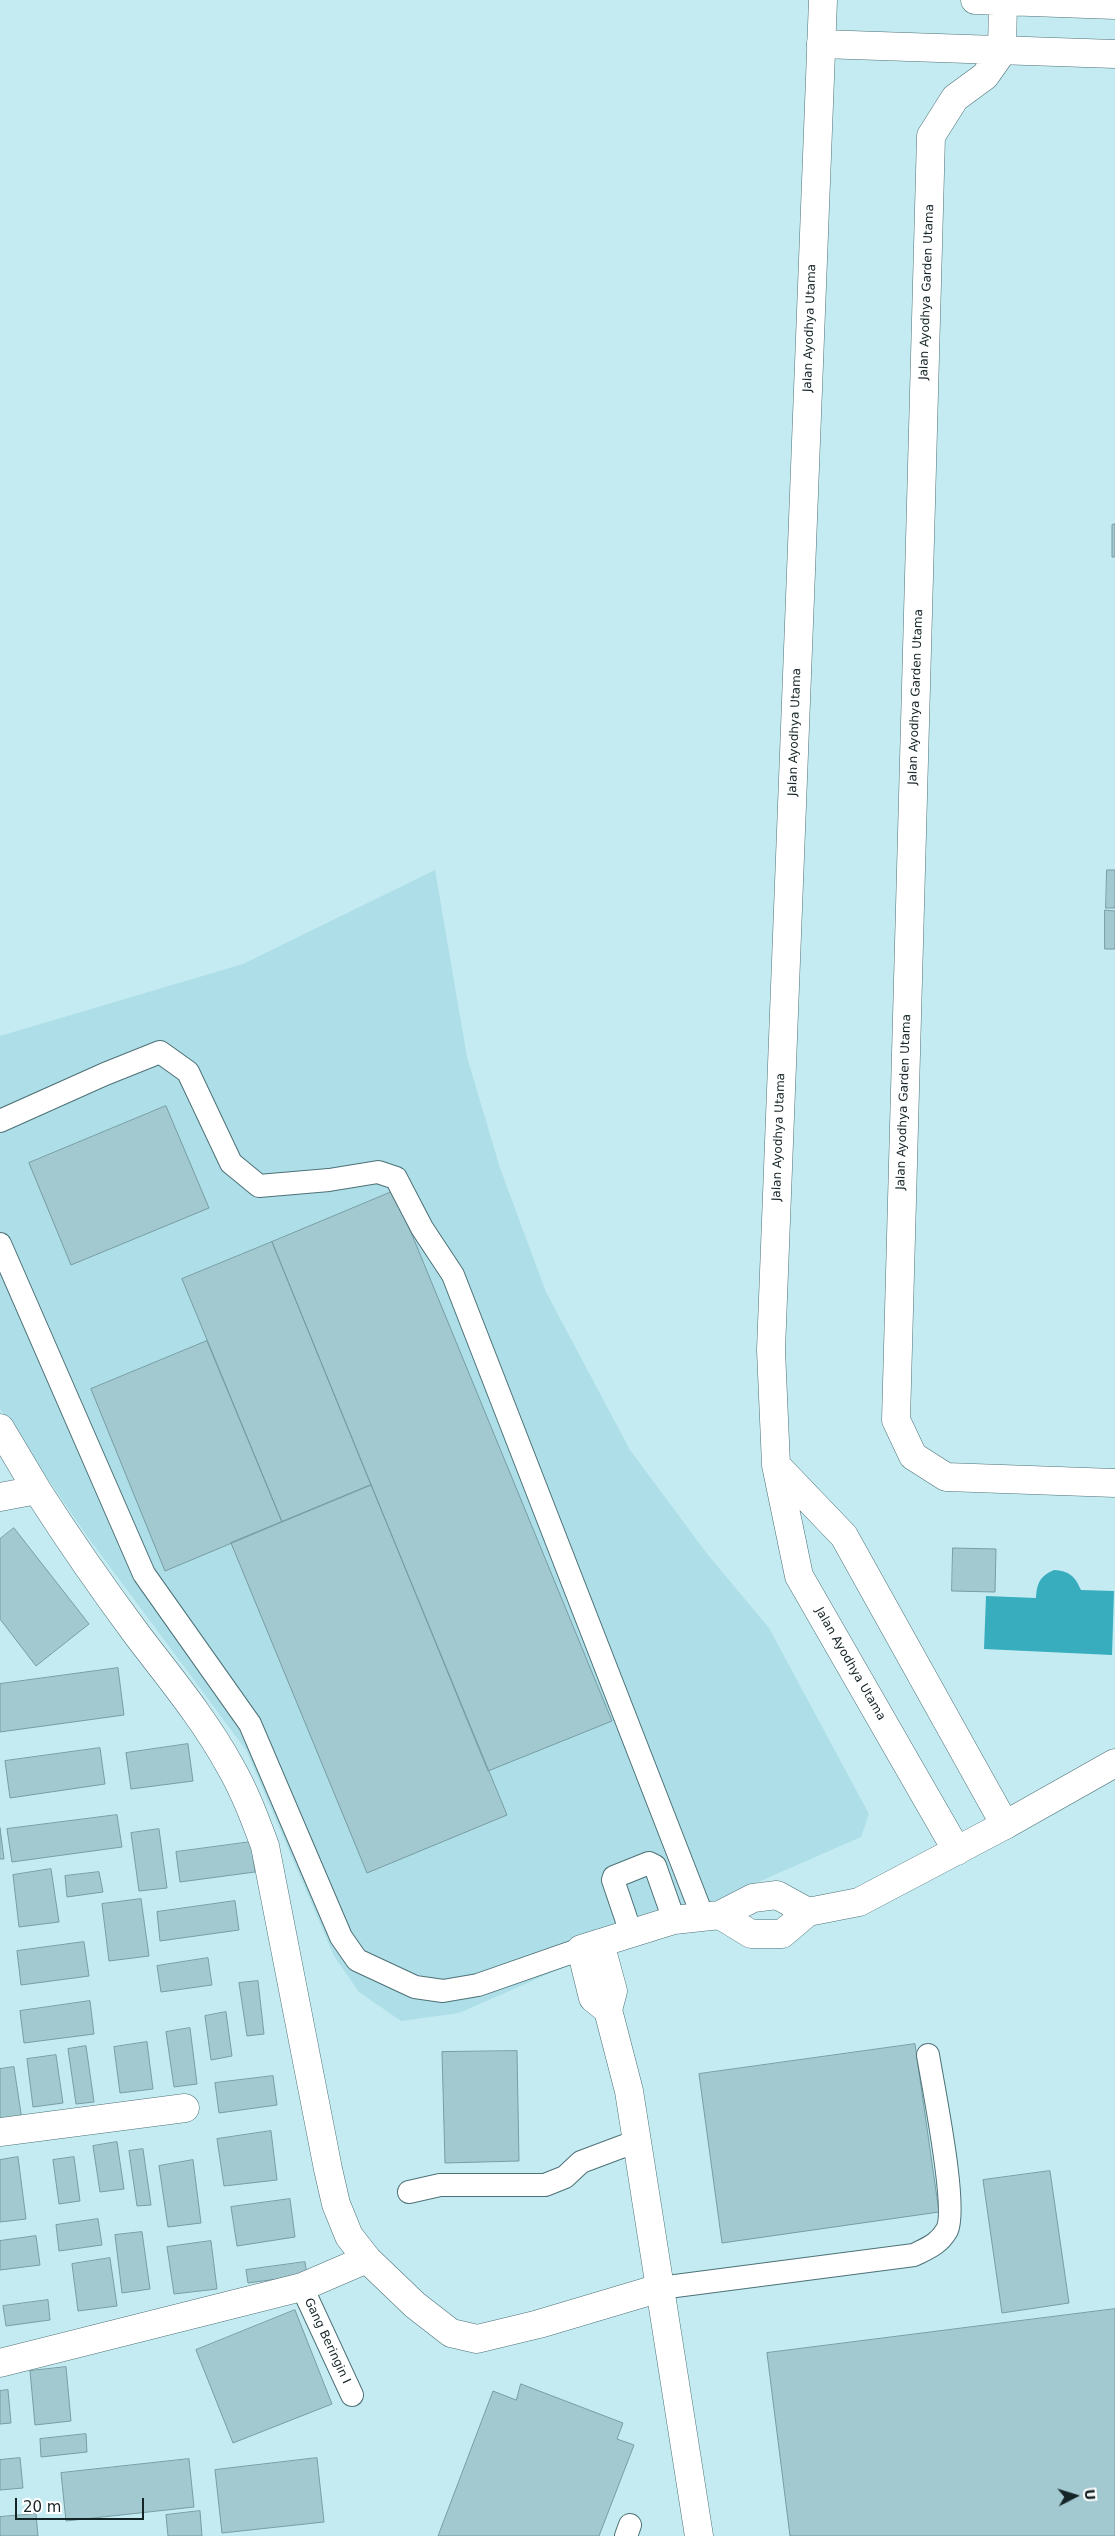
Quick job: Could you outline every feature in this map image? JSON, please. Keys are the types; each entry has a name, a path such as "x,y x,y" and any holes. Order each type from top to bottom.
{"street":[{"name":"Jalan Ayodhya Utama","path":"823,0 771,1350 776,1465 799,1576 957,1851"},
{"path":"975,0 1115,6"},
{"path":"1002,52 1003,1"},
{"path":"821,44 1002,52 1115,54"},
{"name":"Jalan Ayodhya Garden Utama","path":"1002,52 985,76 955,98 931,136 896,1420 913,1456 946,1477 1115,1483"},
{"path":"0,1428 76,1550 173,1680 230,1766 250,1807 268,1860 336,2204 348,2236 367,2259 414,2305 451,2333 478,2339 539,2324 660,2288"},
{"path":"776,1465 844,1536 1005,1825"},
{"path":"0,1497 37,1490"},
{"path":"699,2536 629,2091 608,2010 593,1998 590,1946 674,1920 712,1916 748,1900 777,1895 808,1912 830,1910 859,1902 1005,1825 1115,1763"},
{"path":"712,1916 751,1934 782,1934 808,1912"},
{"path":"0,2132 185,2108"},
{"path":"0,2363 302,2287 367,2259"}],"lane":[{"path":"0,1121 105,1074 160,1052 188,1072 231,1164 259,1186 329,1180 378,1172 396,1178 422,1228 453,1275 712,1916"},
{"path":"0,1244 144,1574 250,1724 341,1937 357,1960 415,1987 443,1991 478,1985 590,1946"},
{"path":"630,1933 613,1880 614,1877 649,1863 655,1866 674,1920"},
{"path":"660,2288 914,2255 937,2244 948,2228 951,2201 928,2055"},
{"path":"409,2192 440,2185 545,2185 565,2177 581,2162 637,2141"},
{"name":"Gang Beringin I","path":"302,2287 352,2395"}],"shaded area":[{"path":"435,870 467,1057 500,1168 546,1292 630,1450 708,1555 769,1628 869,1814 861,1837 459,2013 401,2021 359,1992 334,1956 246,1750 87,1536 0,1409 0,1036 243,964"}],"water":[{"path":"1054,1570 1071,1575 1081,1590 1114,1591 1112,1655 984,1649 986,1596 1036,1598 1040,1581 1045,1575"}],"building":[{"path":"1115,524 1115,557 1112,557 1112,525"},
{"path":"1107,870 1115,870 1115,908 1106,908"},
{"path":"1105,910 1115,911 1115,949 1105,949"},
{"path":"166,1106 209,1208 71,1265 29,1163"},
{"path":"394,1191 612,1721 488,1771 272,1242"},
{"path":"272,1242 371,1485 282,1522 182,1279"},
{"path":"207,1341 282,1522 165,1571 91,1389"},
{"path":"371,1485 507,1815 367,1873 231,1543"},
{"path":"14,1528 89,1624 36,1666 0,1619 0,1539"},
{"path":"953,1548 996,1549 995,1592 952,1591"},
{"path":"118,1668 124,1715 0,1732 0,1684"},
{"path":"188,1744 193,1781 131,1789 126,1753"},
{"path":"100,1748 105,1784 10,1798 5,1761"},
{"path":"117,1815 122,1847 12,1862 7,1829"},
{"path":"0,1828 4,1859 0,1859"},
{"path":"159,1829 167,1888 139,1891 131,1833"},
{"path":"251,1842 255,1872 180,1882 176,1852"},
{"path":"51,1869 59,1922 19,1927 13,1875"},
{"path":"99,1872 103,1892 67,1897 65,1876"},
{"path":"141,1899 149,1956 109,1961 102,1904"},
{"path":"235,1901 239,1930 160,1941 157,1912"},
{"path":"84,1942 89,1976 21,1985 17,1951"},
{"path":"208,1958 212,1985 161,1992 157,1966"},
{"path":"258,1981 264,2034 247,2036 239,1983"},
{"path":"90,2001 94,2034 24,2043 20,2011"},
{"path":"226,2012 232,2056 211,2060 205,2016"},
{"path":"190,2028 197,2084 174,2087 166,2032"},
{"path":"147,2042 153,2089 120,2093 114,2047"},
{"path":"915,2044 939,2212 722,2243 699,2074"},
{"path":"86,2046 94,2102 76,2104 68,2049"},
{"path":"517,2051 519,2161 445,2163 442,2052"},
{"path":"56,2055 63,2103 33,2107 27,2059"},
{"path":"14,2067 22,2120 0,2123 0,2069"},
{"path":"273,2076 277,2105 219,2113 215,2083"},
{"path":"271,2131 277,2180 224,2186 217,2139"},
{"path":"117,2142 124,2189 100,2192 93,2146"},
{"path":"143,2149 151,2205 137,2206 129,2151"},
{"path":"18,2157 26,2219 0,2222 0,2160"},
{"path":"74,2157 80,2201 59,2204 53,2160"},
{"path":"193,2160 201,2223 168,2227 159,2166"},
{"path":"1050,2171 1069,2303 1002,2313 983,2180"},
{"path":"290,2199 295,2237 237,2246 231,2207"},
{"path":"98,2219 102,2245 59,2251 56,2225"},
{"path":"142,2232 150,2289 122,2293 115,2235"},
{"path":"36,2236 40,2265 0,2270 0,2241"},
{"path":"211,2241 217,2289 174,2294 167,2247"},
{"path":"110,2258 117,2306 78,2311 72,2264"},
{"path":"305,2262 307,2275 248,2283 246,2270"},
{"path":"48,2300 50,2320 6,2326 3,2306"},
{"path":"1115,2309 1115,2536 790,2536 767,2353"},
{"path":"295,2310 332,2404 233,2443 196,2350"},
{"path":"66,2367 71,2421 35,2425 30,2371"},
{"path":"521,2384 623,2423 617,2439 634,2445 599,2536 438,2536 493,2391 516,2400"},
{"path":"8,2390 11,2423 0,2424 0,2391"},
{"path":"86,2434 87,2452 41,2457 40,2439"},
{"path":"20,2458 23,2488 0,2490 0,2460"},
{"path":"317,2458 324,2522 222,2533 215,2470"},
{"path":"189,2459 194,2507 66,2521 61,2473"},
{"path":"200,2511 202,2536 168,2536 166,2515"},
{"path":"36,2514 38,2536 0,2536 0,2517"}]}
